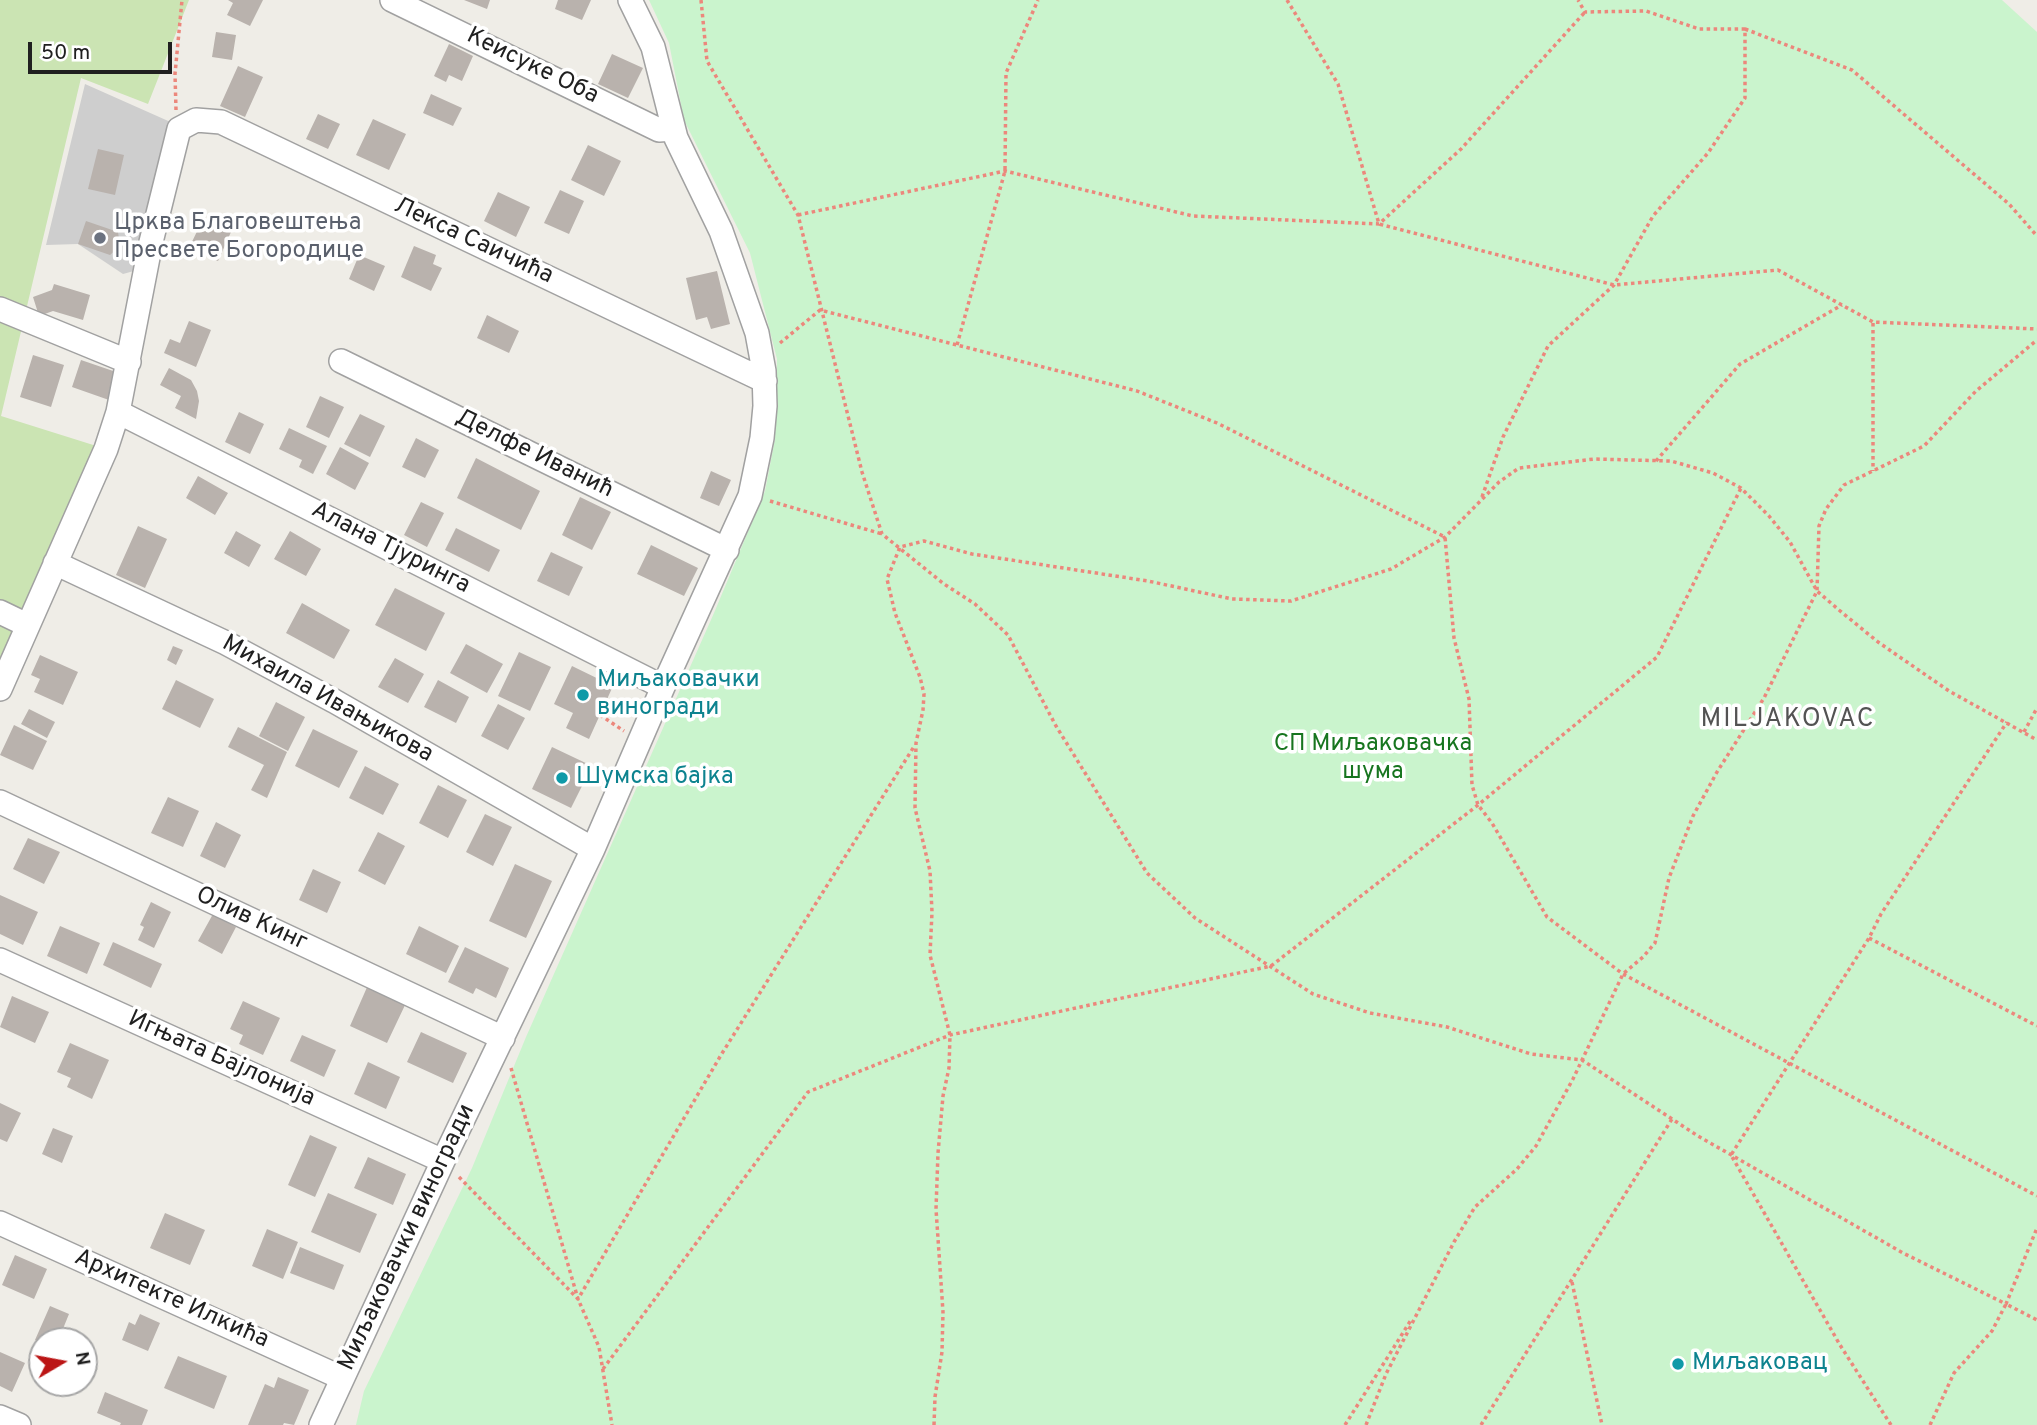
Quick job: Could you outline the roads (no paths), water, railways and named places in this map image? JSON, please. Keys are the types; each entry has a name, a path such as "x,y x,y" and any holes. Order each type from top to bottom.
{"street":[{"name":"Кеисуке Оба","path":"392,0 659,130 673,129"},
{"name":"Миљаковачки виногради","path":"321,1425 443,1161 593,849 750,496 762,438 765,382 757,333 721,231 673,129 653,47 630,0"},
{"name":"Лекса Саичића","path":"129,362 151,242 179,130 197,120 221,122 765,382"},
{"path":"0,309 129,362 118,412 106,449 0,688"},
{"name":"Делфе Иванић","path":"341,361 727,550"},
{"name":"Алана Тјуринга","path":"118,412 663,687"},
{"name":"Михаила Ивањикова","path":"55,564 226,643 334,701 593,849"},
{"path":"0,612 27,625"},
{"name":"Олив Кинг","path":"0,802 503,1038"},
{"name":"Игњата Бајлонија","path":"0,960 443,1161"},
{"name":"Архитекте Илкића","path":"0,1223 342,1378"},
{"path":"0,1417 19,1425"}],"place":[{"name":"Црква Благовештења Пресвете Богородице","path":"100,238"},
{"name":"Миљаковачки виногради","path":"583,695"},
{"name":"Шумска бајка","path":"562,778"},
{"name":"Миљаковац","path":"1678,1364"}],"district":[{"name":"MILJAKOVAC","path":"1788,721"}],"park label":[{"name":"СП Миљаковачка шума","path":"1373,759"}]}
